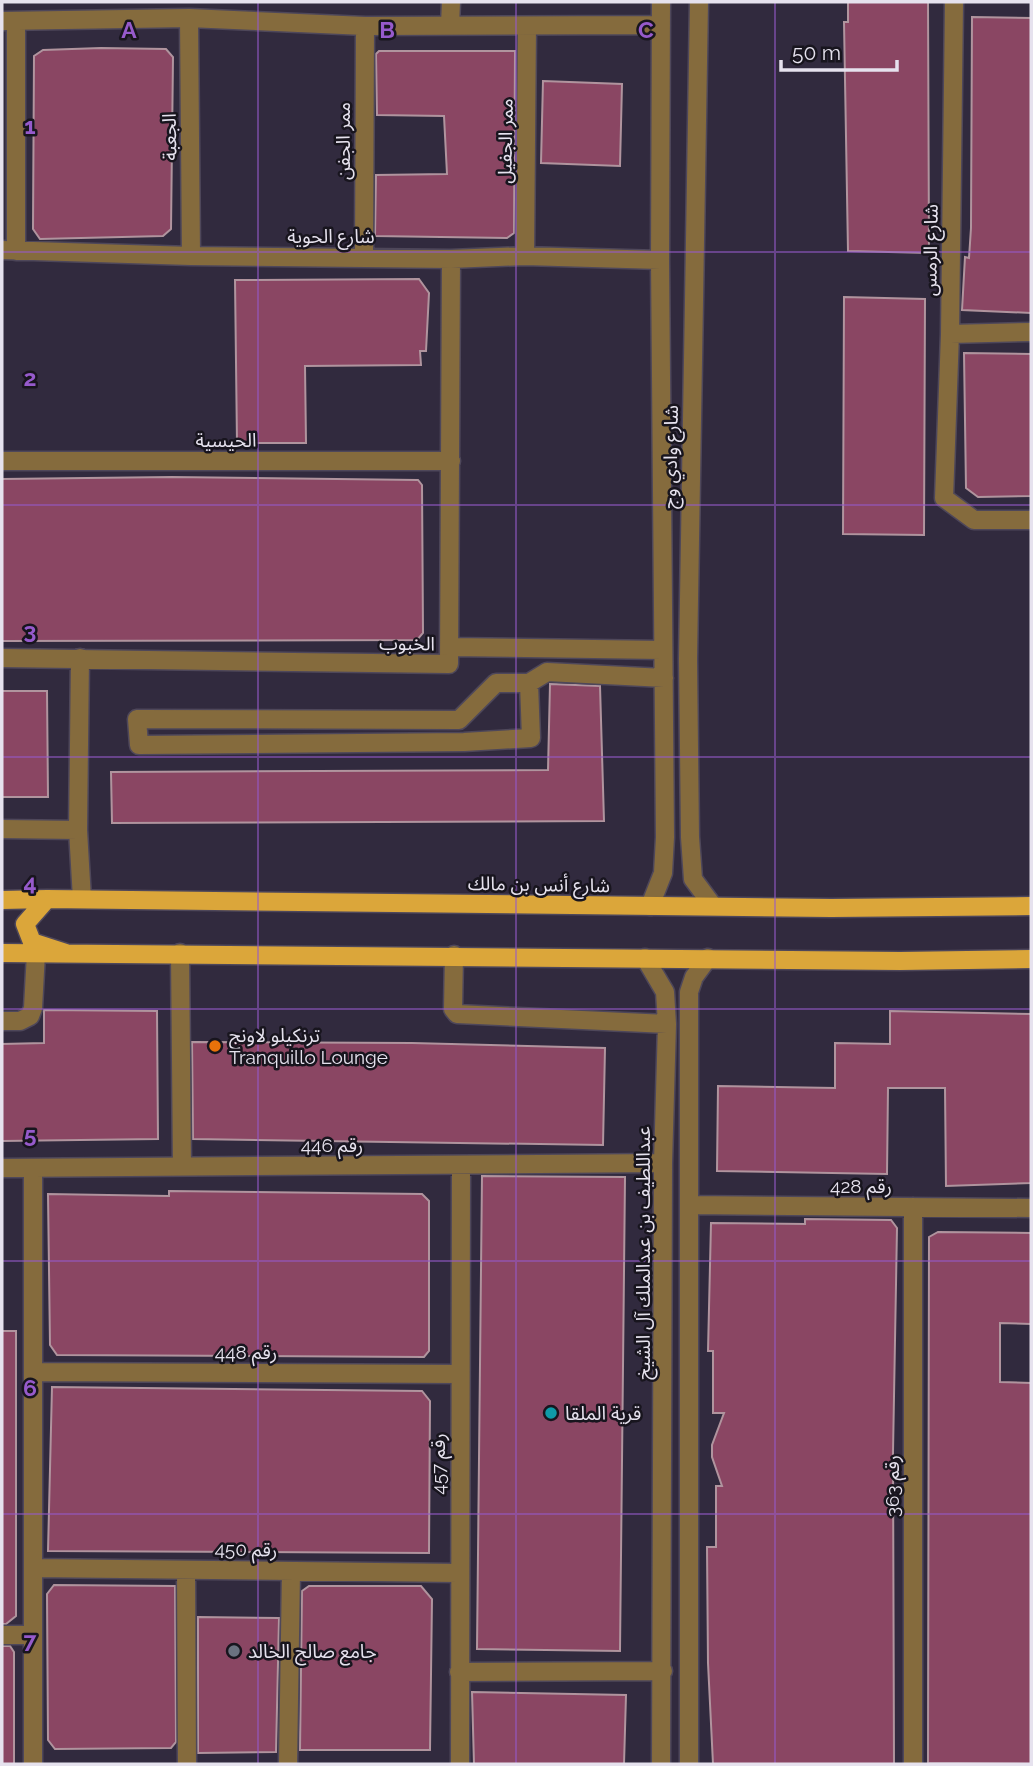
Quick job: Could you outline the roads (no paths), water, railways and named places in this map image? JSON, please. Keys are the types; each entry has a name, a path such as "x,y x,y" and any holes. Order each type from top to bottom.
{"main road":[{"name":"شارع أنس بن مالك","path":"2,900 82,898 650,906 1031,906"},
{"path":"47,899 25,925 32,942 66,953"},
{"path":"2,953 900,961 1031,959"}],"street":[{"path":"450,25 451,2"},
{"name":"شارع وادي وج","path":"650,906 663,873 665,837 660,260 661,2"},
{"name":"شارع وادي وج","path":"699,2 688,659 690,837 693,879 713,906"},
{"name":"شارع الرمس","path":"954,2 950,334 944,498 974,520 1031,520"},
{"path":"9,251 9,21 189,18 365,26 661,25"},
{"name":"الجعبة","path":"189,18 191,256"},
{"name":"ممر الجفن","path":"364,256 365,26"},
{"name":"ممر الجفيل","path":"525,256 527,26"},
{"name":"شارع الحوية","path":"9,251 191,256 451,259 525,256 660,260"},
{"name":"الخبوب","path":"2,658 449,664 451,259"},
{"path":"950,334 1031,332"},
{"name":"الحيسية","path":"2,461 451,461"},
{"path":"449,648 662,650"},
{"path":"80,658 78,830 82,898"},
{"path":"529,683 531,738 464,742 139,745 137,719 459,720 496,683 529,683 547,672 664,678"},
{"path":"335,720 335,743"},
{"path":"459,720 464,742"},
{"path":"2,829 78,830"},
{"path":"665,837 690,837"},
{"path":"2,1021 20,1021 30,1016 33,1008 36,953"},
{"path":"180,953 182,1167"},
{"path":"454,956 453,1009 457,1014 666,1030 681,1022 686,1026 689,1037"},
{"name":"عبداللطيف بن عبدالملك آل الشيخ","path":"645,958 665,992 666,1030 661,1764"},
{"path":"689,1764 689,992 694,976 708,958"},
{"name":"رقم 446","path":"2,1168 663,1163"},
{"name":"رقم 457","path":"460,1764 458,1573 461,1165"},
{"path":"33,1168 33,1764"},
{"name":"رقم 428","path":"690,1205 1031,1208"},
{"name":"رقم 363","path":"913,1764 914,1207"},
{"path":"664,1252 690,1252"},
{"name":"رقم 448","path":"33,1372 460,1374"},
{"name":"رقم 450","path":"33,1568 458,1573"},
{"path":"186,1570 187,1764"},
{"path":"288,1764 291,1571"},
{"path":"2,1635 33,1635"},
{"path":"459,1672 663,1671"}],"place":[{"name":"ترنكيلو لاونج Tranquillo Lounge","path":"215,1046"},
{"name":"قرية الملقا","path":"551,1413"},
{"name":"جامع صالح الخالد","path":"234,1651"}]}
